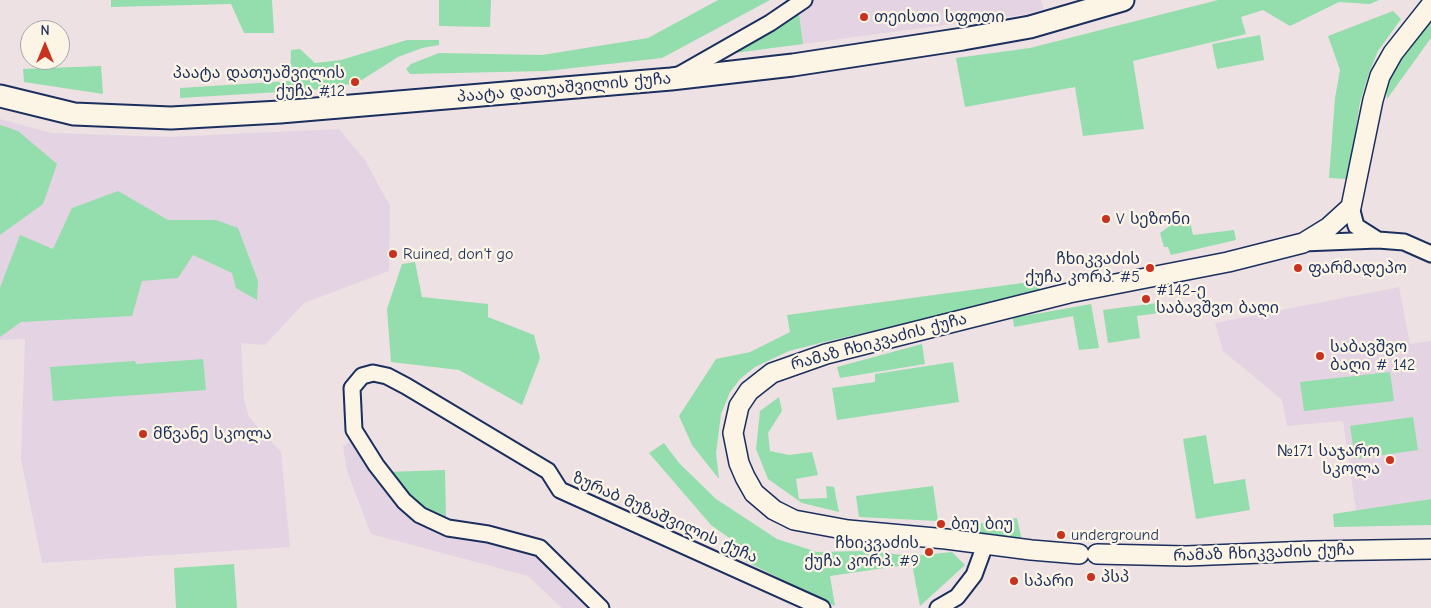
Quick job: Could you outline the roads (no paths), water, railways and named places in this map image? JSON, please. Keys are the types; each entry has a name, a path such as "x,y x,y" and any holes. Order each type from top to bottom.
{"main road":[{"name":"პაატა დათუაშვილის ქუჩა","path":"0,96 74,114 171,118 280,112 671,79 793,65 964,39 1030,27 1123,0"}],"street":[{"path":"671,79 770,23 804,0"},
{"path":"1351,207 1372,100 1380,76 1393,53 1431,6"},
{"name":"რამაზ ჩხიკვაძის ქუჩა","path":"1303,243 1330,227 1351,207 1356,226 1378,240"},
{"name":"რამაზ ჩხიკვაძის ქუჩა","path":"1431,254 1404,242 1378,240 1303,243 1228,262 1069,293 826,354 772,373 749,391 739,406 733,433 739,463 754,493 774,510 800,522 835,529 1088,554 1186,556 1312,550 1431,550"},
{"name":"ზურაბ მუზაშვილის ქუჩა","path":"601,608 540,548 488,534 448,528 420,515 404,501 376,466 354,430 352,388 362,376 373,373 387,376 406,386 548,471 560,490 822,608"},
{"path":"938,608 957,597 974,575 985,545"}],"place":[{"name":"თეისთი სფოთი","path":"864,17"},
{"name":"პაატა დათუაშვილის ქუჩა #12","path":"355,82"},
{"name":"V სეზონი","path":"1106,219"},
{"name":"Ruined, don't go","path":"393,254"},
{"name":"ჩხიკვაძის ქუჩა კორპ. #5","path":"1150,268"},
{"name":"ფარმადეპო","path":"1298,268"},
{"name":"#142-ე საბავშვო ბაღი","path":"1146,299"},
{"name":"საბავშვო ბაღი # 142","path":"1320,356"},
{"name":"მწვანე სკოლა","path":"143,434"},
{"name":"№171 საჯარო სკოლა","path":"1390,460"},
{"name":"ბიუ ბიუ","path":"941,524"},
{"name":"underground","path":"1061,535"},
{"name":"ჩხიკვაძის ქუჩა კორპ. #9","path":"929,552"},
{"name":"პსპ","path":"1091,577"},
{"name":"სპარი","path":"1014,581"}]}
